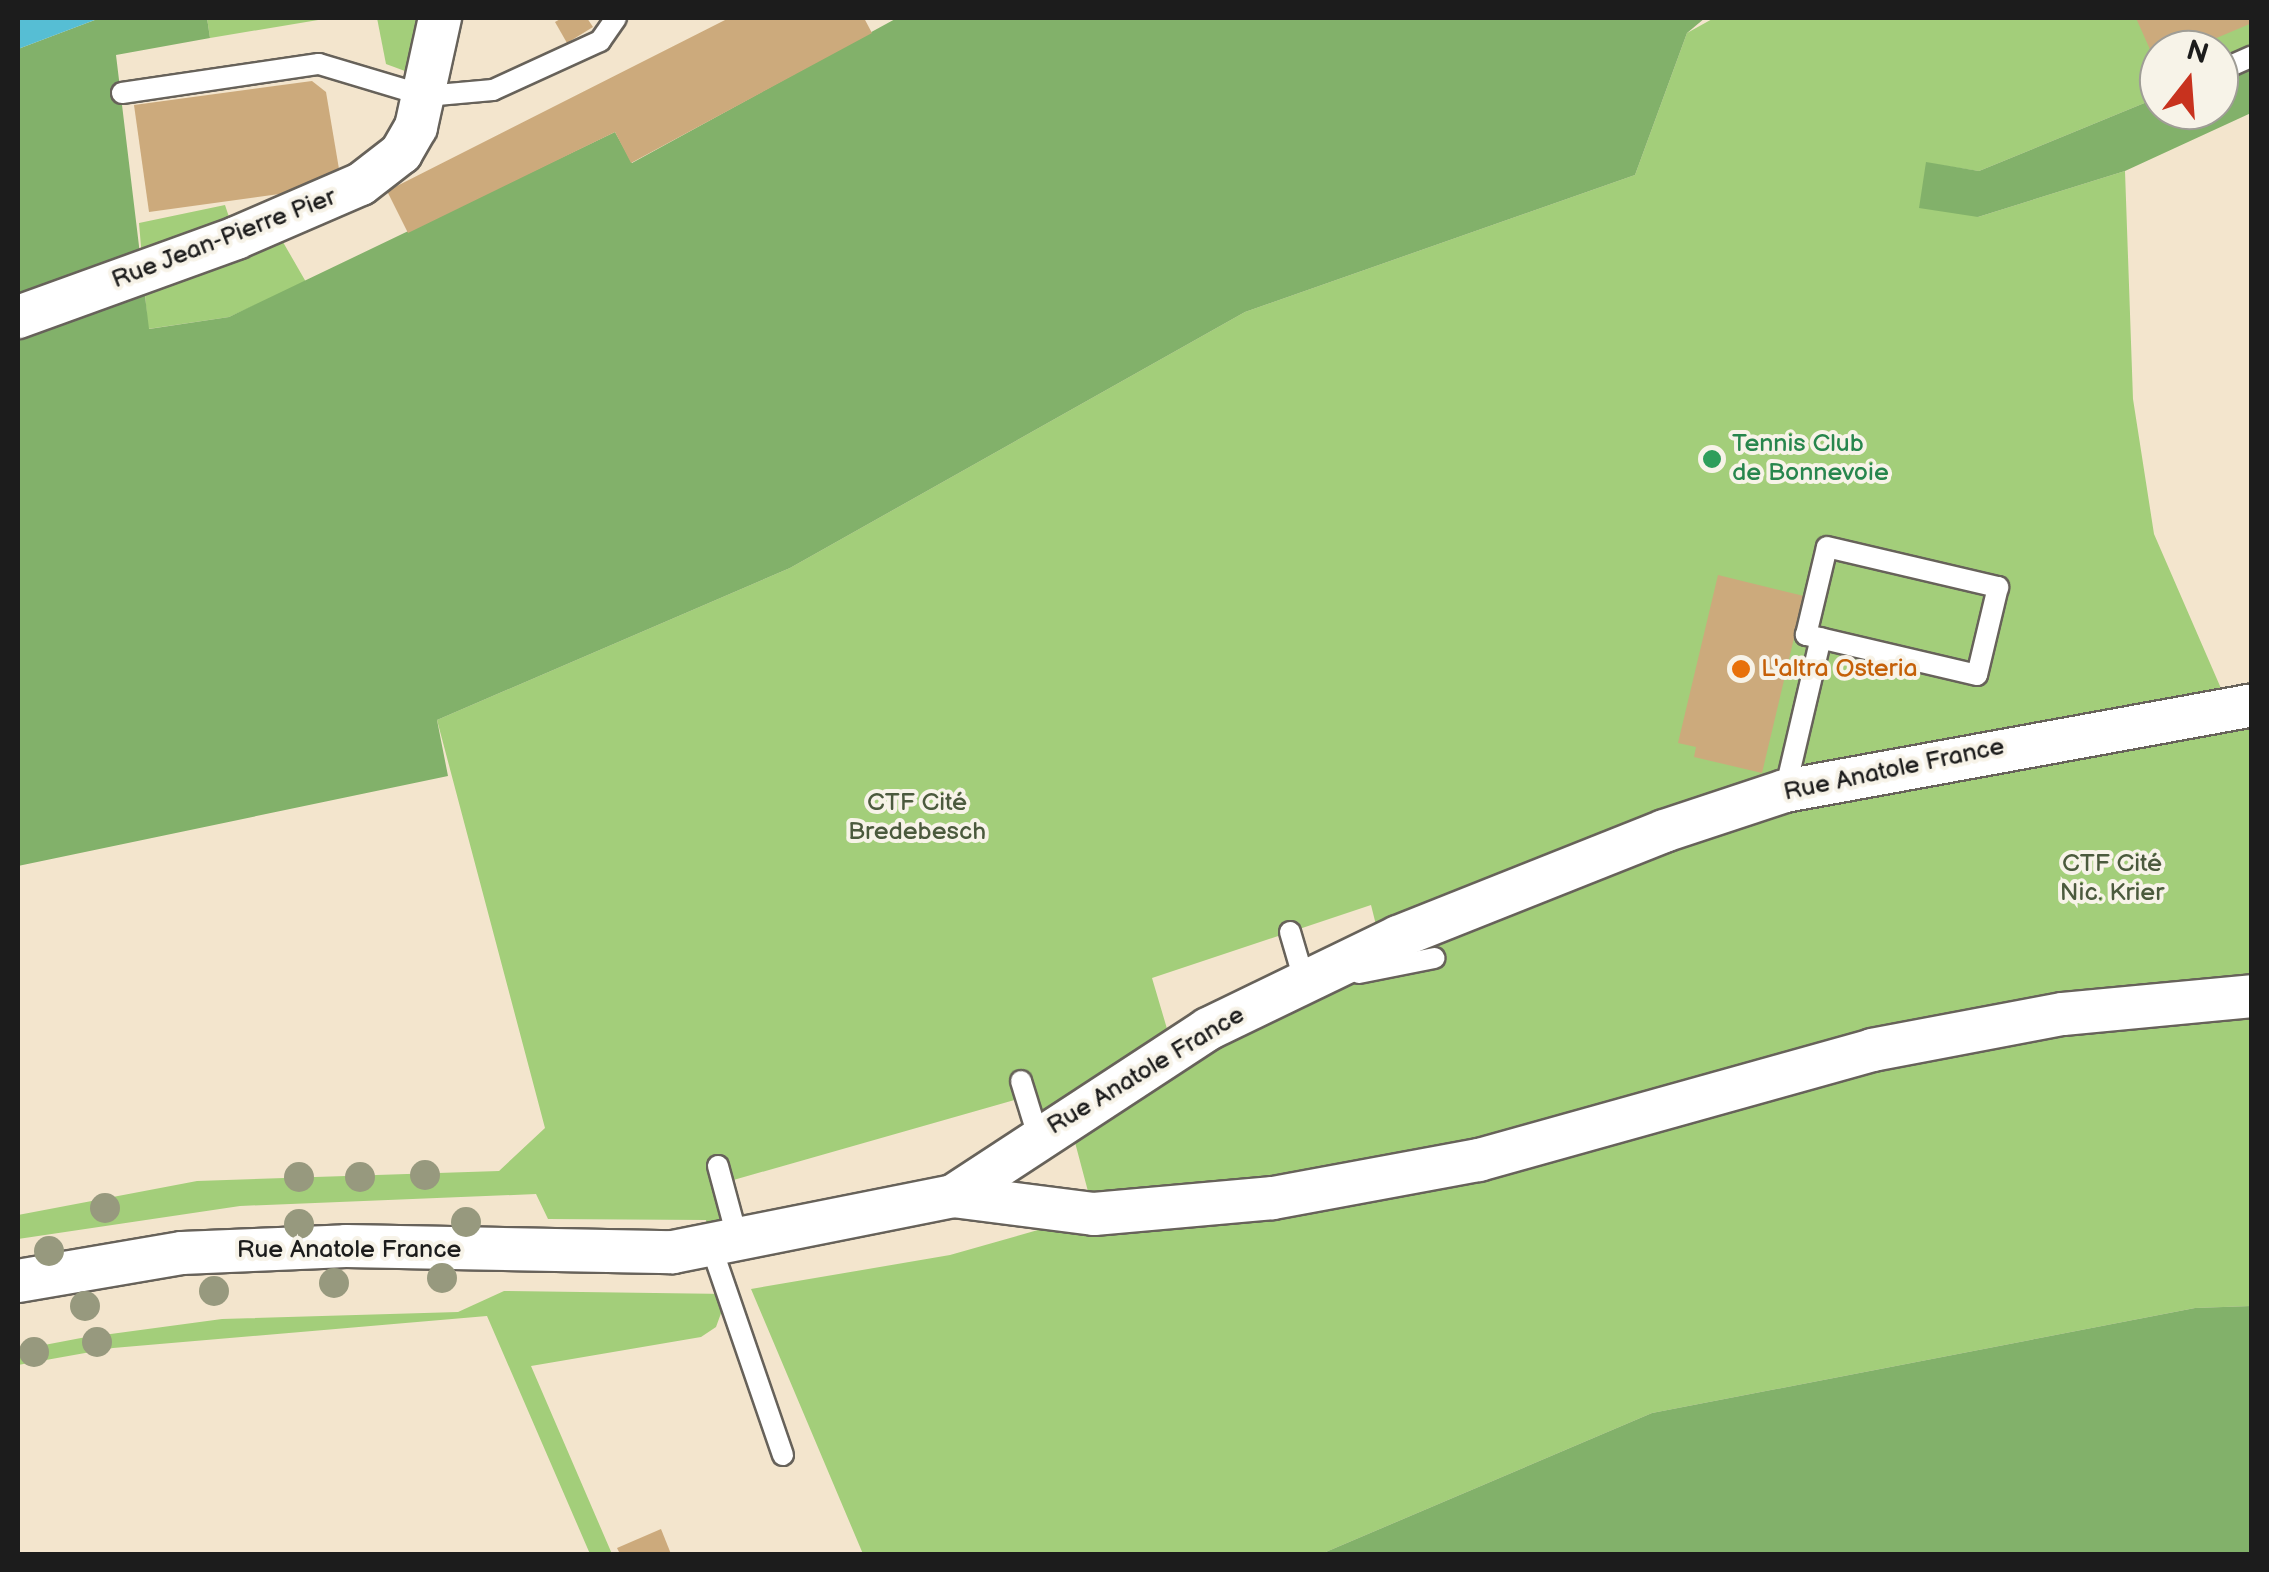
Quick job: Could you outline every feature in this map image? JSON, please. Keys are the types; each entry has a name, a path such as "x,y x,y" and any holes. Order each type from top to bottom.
{"street":[{"name":"Rue Jean-Pierre Pier","path":"18,317 236,238 362,184 401,154 426,96 440,18"},
{"name":"Rue Anatole France","path":"18,1280 182,1252 346,1246 610,1253 725,1242 952,1196 1038,1136 1208,1029 1398,937 1593,860 1786,791 2252,705"},
{"path":"952,1196 1094,1214 1273,1198 1479,1160 1872,1050 2064,1014 2252,996"}],"lane":[{"path":"122,94 319,64 361,71 426,96 492,90 600,41 616,18"},
{"path":"1827,547 1998,586 1977,675 1820,638 1806,635 1827,547"},
{"path":"1786,791 1820,638"},
{"path":"1290,932 1303,983 1435,958"},
{"path":"1020,1081 1038,1136"},
{"path":"718,1166 725,1242 784,1454"}],"green space":[{"path":"100,18 207,18 210,38 116,55 149,329 229,317 615,132 632,163 897,18 1705,18 1687,33 1635,175 1245,312 790,568 437,720 448,776 18,866 18,49"},
{"path":"207,18 330,18 210,38"},
{"path":"377,18 420,18 413,74 386,64"},
{"path":"1714,18 2251,18 2251,57 2239,62 2239,30 2139,30 2139,105 1979,171 1926,163 1978,217 2125,171 2133,399 2154,534 2223,693 2251,689 2251,1306 2195,1308 1652,1413 1321,1554 863,1554 751,1289 950,1255 1094,1214 1068,1116 1038,1136 1025,1097 723,1183 738,1240 711,1246 706,1220 548,1219 536,1194 240,1206 18,1239 18,1215 197,1181 499,1171 545,1128 437,720 790,568 1245,312 1635,175 1687,33","holes":["1371,905 1381,945 1173,1049 1152,978"]},
{"path":"2251,57 2251,113 2239,119 2239,62"},
{"path":"2139,105 2139,130 2214,130 2125,171 1978,217 1919,208 1926,162 1979,171"},
{"path":"225,205 236,238 272,223 306,282 229,317 148,329 139,223"},
{"path":"504,1291 728,1294 716,1327 701,1337 531,1366 612,1554 590,1554 487,1316 113,1348 18,1365 18,1350 81,1338 222,1319 458,1312"},
{"path":"2251,1306 2251,1554 1321,1554 1652,1413 2195,1308"}],"water":[{"path":"18,18 100,18 18,49"}],"building":[{"path":"562,18 587,18 593,27 567,43 555,22"},
{"path":"729,18 864,18 872,33 631,163 615,132 408,233 387,191"},
{"path":"2136,18 2252,18 2252,23 2235,30 2141,30"},
{"path":"312,81 326,92 339,169 330,187 149,212 134,105"},
{"name":"L'altra Osteria","path":"1718,575 1804,596 1762,773 1694,757 1696,747 1678,743"},
{"path":"661,1529 671,1554 620,1554 617,1548"}],"place":[{"name":"Tennis Club de Bonnevoie","path":"1712,459"},
{"name":"L'altra Osteria","path":"1741,669"}],"park label":[{"name":"CTF Cité Bredebesch","path":"917,818"},
{"name":"CTF Cité Nic. Krier","path":"2112,880"}]}
